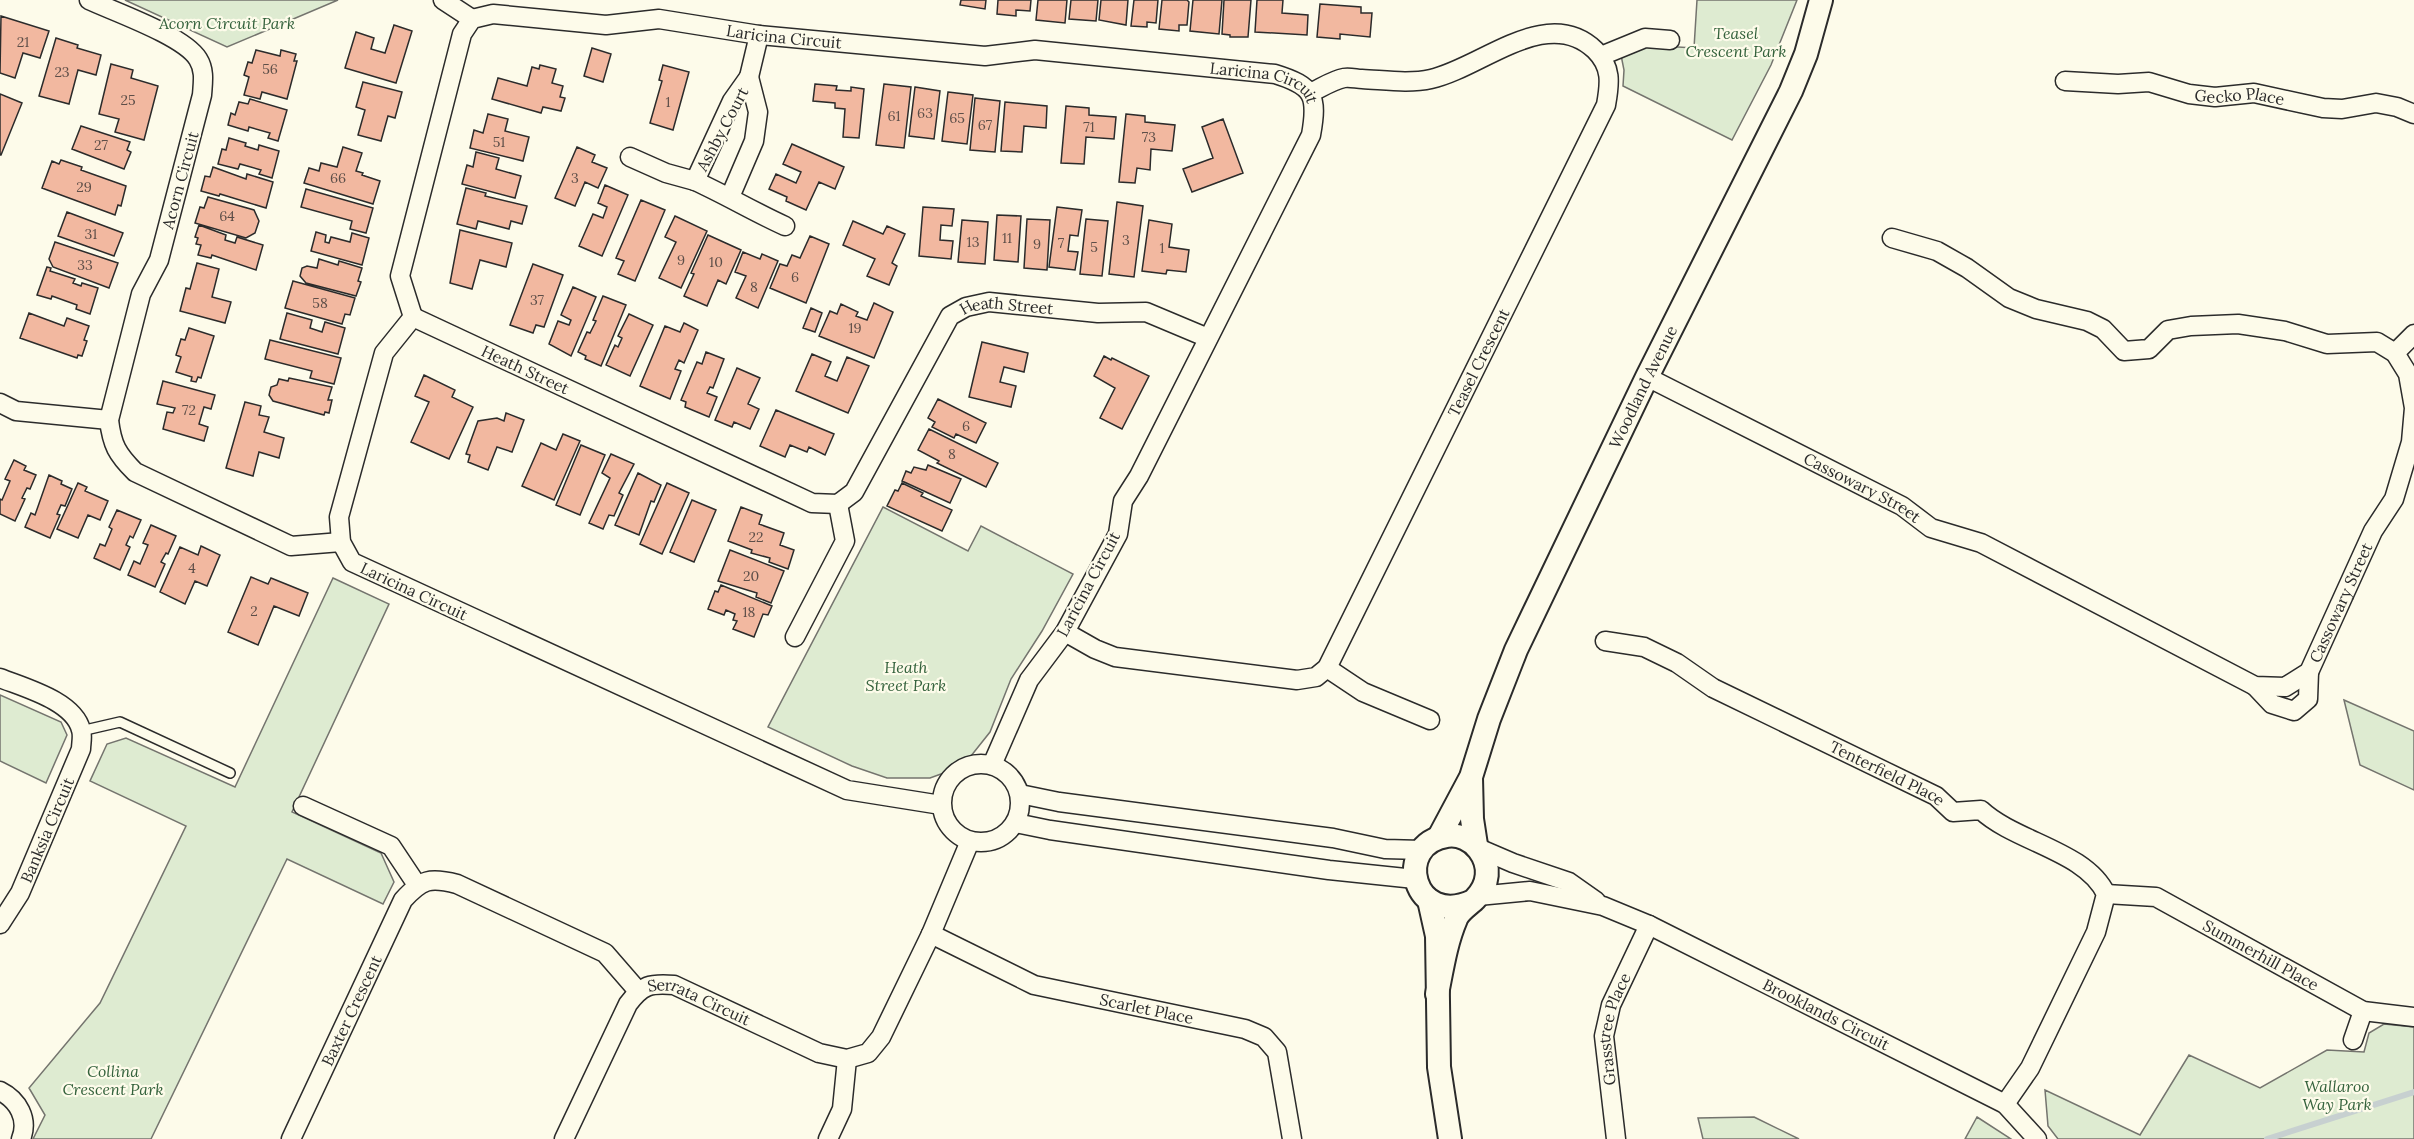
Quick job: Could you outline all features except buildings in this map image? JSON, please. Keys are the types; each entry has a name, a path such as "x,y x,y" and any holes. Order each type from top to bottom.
{"street":[{"name":"Acorn Circuit","path":"89,0 182,42 198,58 204,76 202,94 159,260 141,294 109,420 111,439 119,455 135,472 291,546 340,542"},
{"path":"340,542 339,517 384,353 413,316 400,276 462,34 472,19 443,0"},
{"name":"Woodland Avenue","path":"1450,1139 1439,1067 1437,936 1429,900 1420,891 1415,879 1415,866 1471,777 1489,720 1516,650 1647,377 1791,91 1806,54 1821,0"},
{"name":"Laricina Circuit","path":"472,19 493,14 606,25 659,19 759,35 985,56 1035,50 1275,74 1294,80 1310,93 1316,110 1311,135 1139,476 1123,501 1118,534 1065,632 1029,680 992,765"},
{"path":"1310,93 1344,78 1408,81 1431,79 1538,34 1561,33 1585,41 1601,56 1644,38 1670,40"},
{"name":"Ashby Court","path":"695,181 732,101 749,78 759,35"},
{"name":"Teasel Crescent","path":"1327,668 1606,105 1610,84 1608,67 1601,56"},
{"name":"Ashby Court","path":"730,197 754,141 758,112 749,78"},
{"name":"Gecko Place","path":"2065,81 2118,84 2149,82 2189,94 2215,97 2254,93 2323,108 2342,109 2376,103 2397,107 2414,114"},
{"name":"Ashby Court","path":"630,157 695,181 730,197 748,210 785,226"},
{"path":"1892,238 1936,251 1967,268 2010,298 2036,309 2086,321 2103,329 2124,351 2149,349 2168,330 2191,326 2238,324 2285,331 2327,344 2377,342 2395,353 2414,334"},
{"name":"Heath Street","path":"413,316 812,503 838,504 854,492 950,316 966,307 989,303 1098,313 1146,312 1208,338"},
{"name":"Cassowary Street","path":"1647,377 1902,506 1931,528 1981,543 2255,686 2285,687 2308,672 2373,531 2394,499 2412,442 2414,408 2408,374 2395,353"},
{"path":"0,403 16,411 109,420"},
{"path":"795,637 845,542 838,504"},
{"name":"Laricina Circuit","path":"340,542 352,561 365,568 847,790 941,805"},
{"path":"1065,632 1115,657 1297,680 1316,677 1327,668 1363,692 1430,720"},
{"name":"Tenterfield Place","path":"1605,641 1644,648 1677,663 1713,688 1936,796 1953,812 1981,810 1993,822 2076,863 2100,882 2106,894"},
{"path":"2255,686 2272,704 2294,711 2308,699 2308,672"},
{"path":"0,678 59,703 73,714 81,731"},
{"name":"Banksia Circuit","path":"0,924 20,893 81,749 81,731"},
{"path":"977,764 992,765 1011,777 1020,794 1021,808 1016,823 1007,833 996,840 982,843 957,835 948,825 941,805 947,782 956,772 977,764"},
{"name":"Woodland Avenue","path":"1437,994 1447,944 1457,916 1475,899 1484,886 1487,874 1485,858 1477,846 1472,819 1471,777"},
{"path":"1020,794 1059,802 1334,838 1385,849 1431,843 1459,836 1477,846"},
{"path":"303,806 391,846 417,885 436,879 457,884 605,953 638,991"},
{"path":"1016,823 1050,830 1329,870 1415,879"},
{"path":"828,1139 842,1109 847,1059 868,1053 881,1037 931,934 970,841"},
{"name":"Brooklands Circuit","path":"1477,846 1513,863 1569,882 1603,906"},
{"name":"Baxter Crescent","path":"291,1139 403,900 417,885"},
{"name":"Brooklands Circuit","path":"1475,899 1530,891 1603,906 1649,925 2005,1104 2037,1139"},
{"path":"2005,1104 2030,1068 2096,932 2106,894"},
{"name":"Summerhill Place","path":"2106,894 2156,897 2363,1011 2414,1017"},
{"path":"1429,900 1447,908 1461,906 1475,899"},
{"name":"Grasstree Place","path":"1616,1139 1604,1036 1611,1005 1649,925"},
{"name":"Scarlet Place","path":"931,934 1034,985 1245,1029 1264,1037 1277,1052 1292,1139"},
{"name":"Serrata Circuit","path":"564,1139 628,1005 638,991 653,984 674,985 819,1053 847,1059"},
{"path":"2353,1040 2363,1011"},
{"path":"0,1090 9,1095 22,1111 24,1132 21,1139"}],"lane":[{"path":"81,731 120,722 230,772"}],"green space":[{"name":"Acorn Circuit Park","path":"125,0 338,0 227,47"},
{"name":"Teasel Crescent Park","path":"1697,0 1797,0 1771,65 1732,140 1623,86 1624,70 1620,50 1645,45 1694,48"},
{"name":"Heath Street Park","path":"883,507 968,551 981,526 1073,574 1042,631 1011,679 990,732 963,766 930,778 887,778 852,766 768,727"},
{"name":"Collina Crescent Park","path":"333,578 389,604 292,812 381,853 394,882 383,904 287,859 151,1139 33,1139 45,1115 29,1088 100,1003 186,826 90,781 107,744 126,738 235,787"},
{"path":"0,695 61,722 67,735 46,783 0,761"},
{"path":"2344,700 2414,731 2414,790 2360,765"},
{"name":"Wallaroo Way Park","path":"2384,1024 2414,1027 2414,1139 2058,1139 2048,1126 2045,1090 2140,1135 2189,1055 2260,1088 2327,1050 2364,1052 2369,1033"},
{"path":"1754,1117 1799,1139 1703,1139 1698,1118"},
{"path":"1977,1117 2011,1139 1965,1139"}],"waterway":[{"path":"2267,1139 2414,1092"}]}
